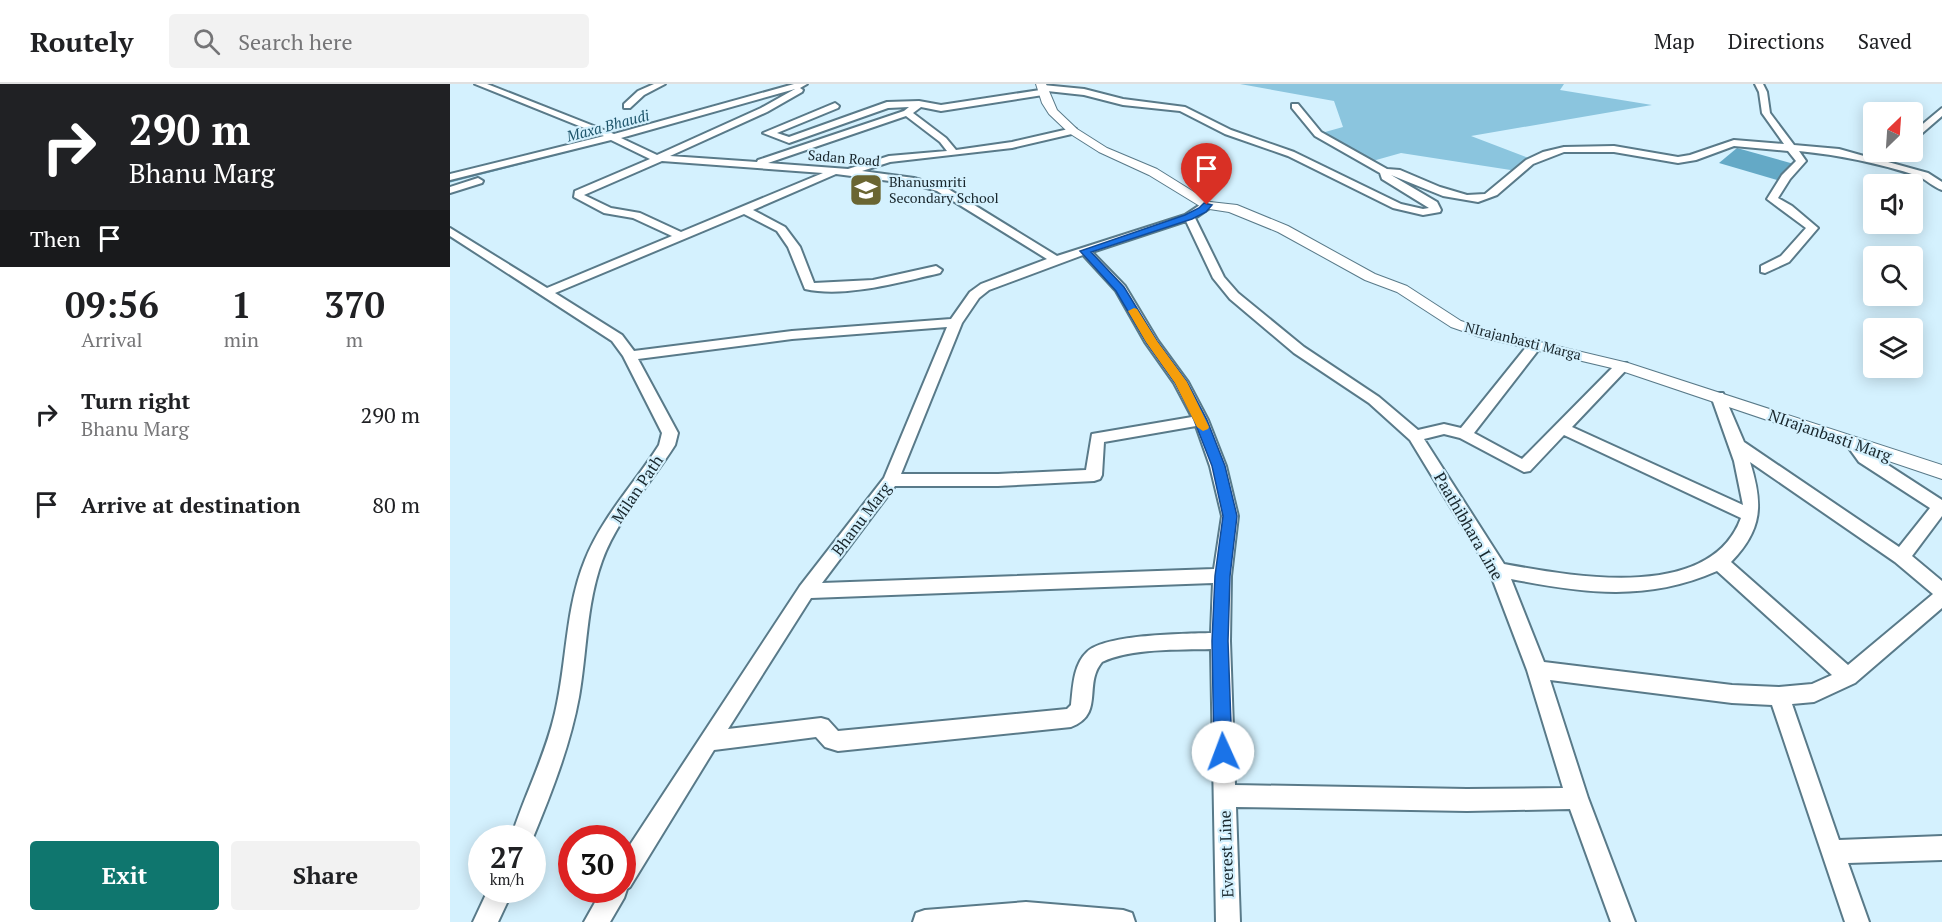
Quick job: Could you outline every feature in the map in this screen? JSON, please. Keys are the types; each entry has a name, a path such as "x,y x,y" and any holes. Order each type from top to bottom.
{"street":[{"name":"Sadan Road","path":"479,84 616,138 646,155 659,158 848,172 914,181 941,189 1056,260"},
{"path":"627,106 641,93 661,84"},
{"path":"450,190 616,138 805,84"},
{"path":"681,236 636,215 608,211 579,197 579,193 780,102 805,84"},
{"path":"1759,84 1763,92 1766,113 1801,161 1786,177 1772,199 1788,208 1812,228 1785,259 1765,269"},
{"path":"835,106 768,133 789,140 887,105 919,104 941,108 1042,88 1084,92 1123,102 1182,109 1228,132 1291,154 1397,206 1423,212 1436,210 1433,204 1386,177 1385,172"},
{"path":"1042,88 1053,112 1073,131 1103,150 1153,172 1207,205"},
{"path":"756,165 907,113 919,104"},
{"path":"1295,106 1318,134 1385,172 1396,172 1455,197 1479,199 1492,195 1516,171 1548,153 1624,150 1664,160 1680,160 1734,143 1839,152 1924,175 1942,187"},
{"path":"1923,129 1942,111"},
{"path":"907,113 943,140 954,153"},
{"path":"848,172 888,159 993,149 1073,131"},
{"path":"450,177 616,138"},
{"path":"545,293 834,172"},
{"name":"Bhanu Marg","path":"636,857 806,591 891,480 955,323 974,295 985,287 1056,260 1189,217 1203,210 1207,205"},
{"name":"NIrajanbasti Marga","path":"1207,205 1232,208 1283,229 1370,277 1402,289 1456,324 1486,334 1622,366 1718,396"},
{"path":"743,209 781,229 794,247 809,286 825,288 901,279 936,270"},
{"name":"Paathibhara Line","path":"1189,217 1219,278 1234,296 1299,350 1374,400 1415,436 1498,570 1537,670 1577,798 1623,922"},
{"name":"Milan Path","path":"450,231 617,338 630,356 670,433 667,446 610,529 593,560 580,609 569,694 559,743 527,825"},
{"name":"Everest Line","path":"1085,251 1120,289 1152,342 1181,382 1201,420 1218,466 1230,516 1222,576 1220,641 1228,922"},
{"path":"630,356 710,343 778,336 955,323"},
{"path":"1465,434 1536,344"},
{"path":"1415,436 1444,429 1465,434 1524,467 1622,366"},
{"path":"1498,570 1600,586 1648,583 1686,574 1719,562 1740,538 1751,516 1749,487 1737,445 1718,396"},
{"name":"NIrajanbasti Marg","path":"1718,396 1942,472"},
{"path":"891,480 998,480 1094,475 1097,438 1201,420"},
{"path":"1563,429 1751,516"},
{"path":"1854,444 1865,458 1941,507 1900,557"},
{"path":"1737,445 1900,557 1942,591"},
{"path":"1719,562 1848,677"},
{"path":"806,591 923,590 1045,582 1222,576"},
{"path":"1537,670 1692,690 1779,696 1814,693 1848,677 1942,597"},
{"path":"708,741 820,727 832,740 838,741 1071,718 1081,710 1087,670 1095,656 1112,648 1220,641"},
{"path":"1779,696 1857,922"},
{"path":"1224,796 1467,800 1577,798"},
{"path":"1832,852 1942,848"},
{"path":"485,922 494,903"},
{"path":"596,922 608,903"},
{"path":"925,922 1026,914 1123,922"}],"shaded area":[{"path":"1240,84 1564,84 1560,90 1652,105 1471,136 1534,160 1517,171 1401,153 1369,162 1318,134 1343,127 1334,101"},
{"path":"1737,148 1794,164 1777,180 1719,163"}],"waterway":[{"name":"Maxa Bhaudi","path":"450,181 594,144"}],"slow traffic":[{"path":"1134,311 1152,342 1181,382 1203,427"}],"place":[{"name":"Bhanusmriti Secondary School","path":"866,190"}],"route":[{"path":"1207,205 1203,210 1189,217 1085,251 1120,289 1152,342 1181,382 1201,420 1218,466 1230,516 1222,576 1220,641 1223,752"}]}
